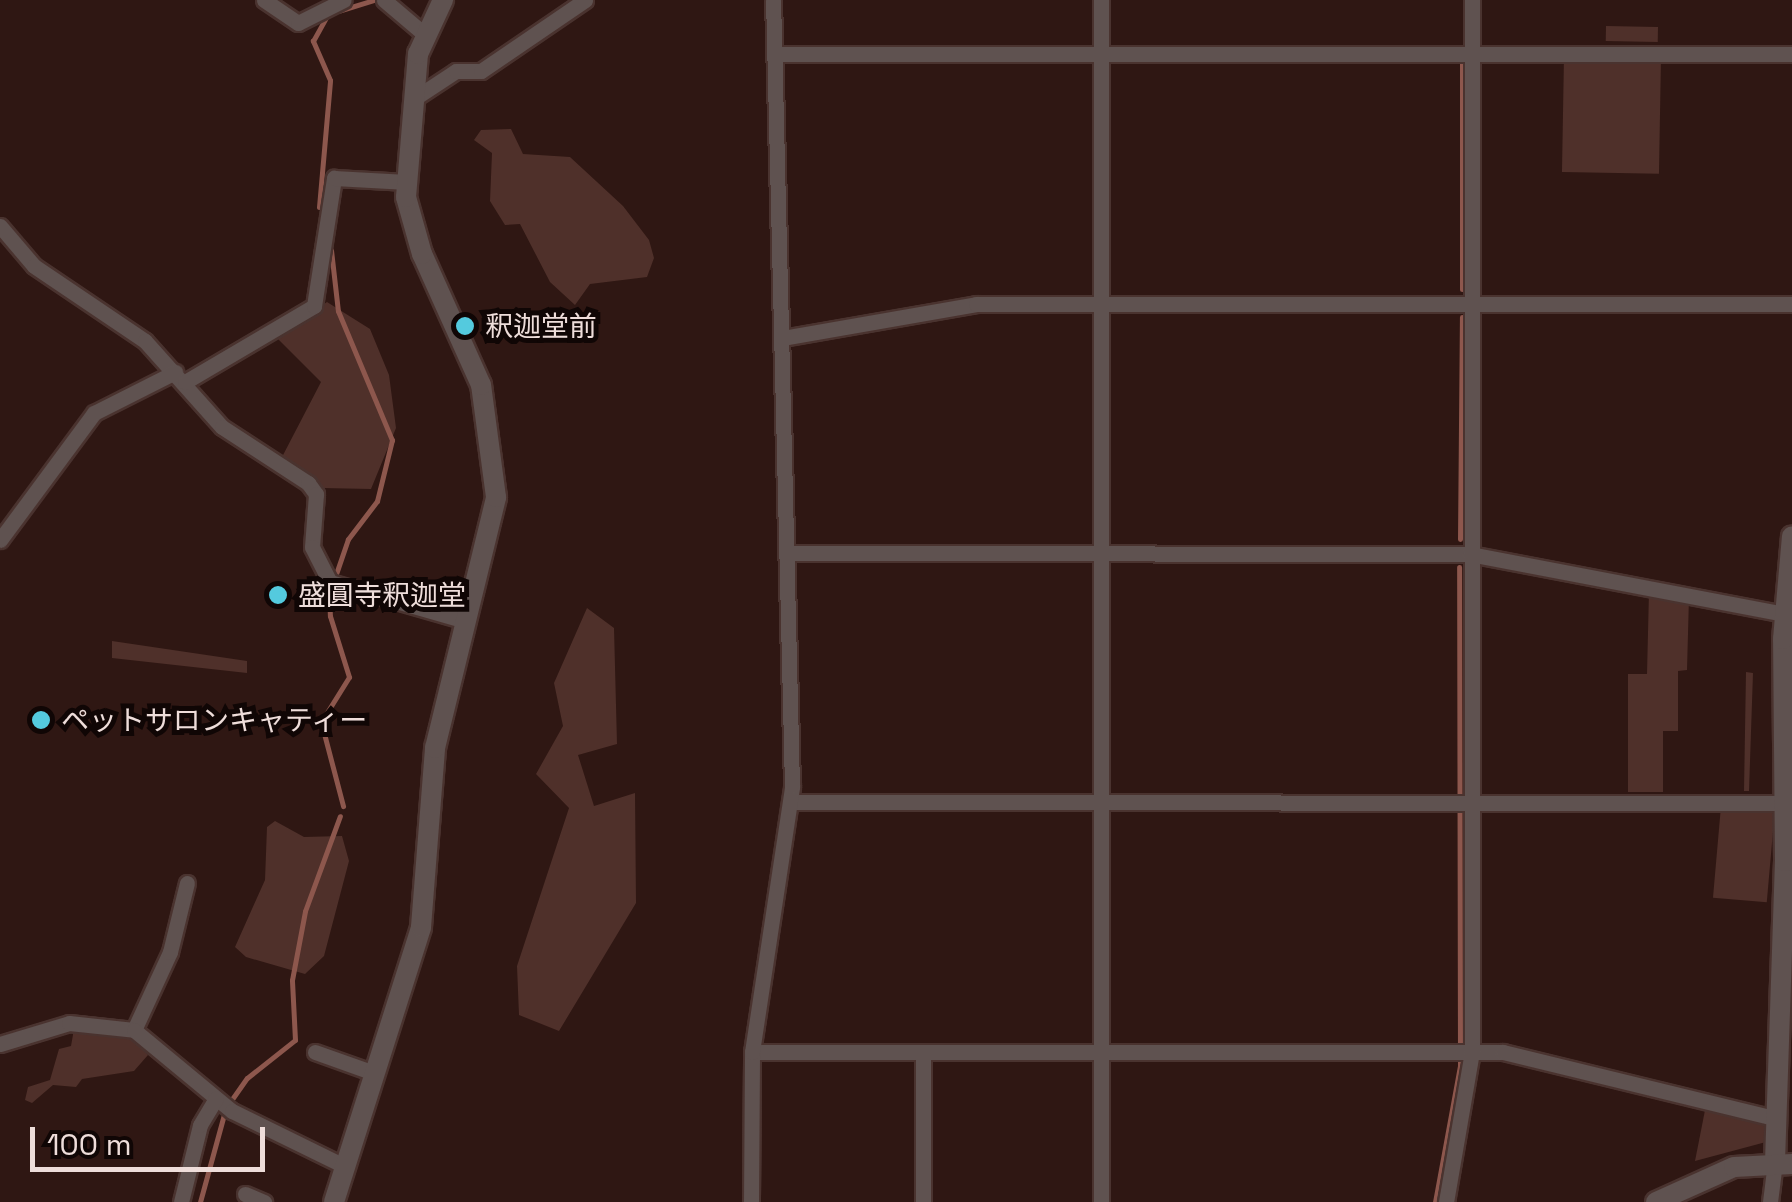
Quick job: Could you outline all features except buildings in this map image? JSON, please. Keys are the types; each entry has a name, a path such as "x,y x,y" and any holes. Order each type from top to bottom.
{"street":[{"path":"264,0 298,24 344,0"},
{"path":"384,0 423,33"},
{"path":"334,1202 342,1165 420,927 433,763 492,521 497,466 480,385 422,254 406,182 423,33 443,0"},
{"path":"414,98 456,70 481,71 585,0"},
{"path":"751,1202 752,1052 792,802 773,0"},
{"path":"1101,0 1101,1202"},
{"path":"1446,1202 1472,1052 1472,0"},
{"path":"774,54 1792,54"},
{"path":"0,540 94,412 180,377 314,306 334,178 406,182"},
{"path":"3,236 145,341 222,427 308,483 316,494 312,546 330,582 466,621"},
{"path":"782,338 976,304 1792,304"},
{"path":"1770,1202 1784,1163 1777,1119 1788,860 1784,614 1792,536"},
{"path":"787,553 1470,554 1784,614"},
{"path":"792,802 1786,803"},
{"path":"134,1030 170,952 187,883"},
{"path":"0,1044 69,1023 134,1030 216,1098 342,1165"},
{"path":"315,1052 374,1073"},
{"path":"752,1052 1536,1055 1777,1119"},
{"path":"922,1202 923,1053"},
{"path":"181,1202 200,1126 216,1098"},
{"path":"1656,1202 1717,1172 1784,1163"},
{"path":"245,1194 264,1202"}],"shaded area":[{"path":"1606,26 1658,27 1658,42 1606,41"},
{"path":"1564,56 1661,58 1659,174 1562,172"},
{"path":"511,129 523,154 570,157 623,206 649,240 654,258 647,277 590,284 575,305 550,282 520,224 505,225 490,201 492,153 474,140 481,130"},
{"path":"327,302 370,329 389,375 396,428 371,489 322,488 282,457 321,382 276,337"},
{"path":"1649,591 1689,597 1687,670 1678,671 1678,731 1663,731 1663,792 1628,792 1628,674 1647,674"},
{"path":"587,608 614,628 617,744 578,755 594,806 635,793 636,903 559,1031 519,1015 517,966 569,808 536,774 563,726 554,683"},
{"path":"112,641 247,661 247,673 112,658"},
{"path":"1746,672 1753,673 1749,791 1744,791"},
{"path":"1721,806 1775,811 1767,902 1713,898"},
{"path":"275,821 304,837 342,836 349,861 324,956 305,974 246,957 235,947 265,880 267,827"},
{"path":"74,1029 129,1032 148,1055 134,1071 82,1079 76,1087 53,1085 32,1103 25,1100 28,1087 50,1080 59,1049 71,1046"},
{"path":"1707,1100 1767,1117 1766,1142 1695,1161"}],"waterway":[{"path":"338,11 373,0"},
{"path":"319,207 330,80 313,41 328,14"},
{"path":"1462,63 1462,289"},
{"path":"331,250 338,311 392,440 377,501 348,539 334,580"},
{"path":"1460,539 1462,317"},
{"path":"1435,1202 1460,1066 1459,567"},
{"path":"329,590 330,616 349,677 321,722 343,806"},
{"path":"230,1102 247,1078 295,1040 292,980 305,911 340,816"},
{"path":"200,1202 224,1114"}],"place":[{"name":"釈迦堂前","path":"465,326"},
{"name":"盛圓寺釈迦堂","path":"278,595"},
{"name":"ペットサロンキャティー","path":"41,720"}]}
